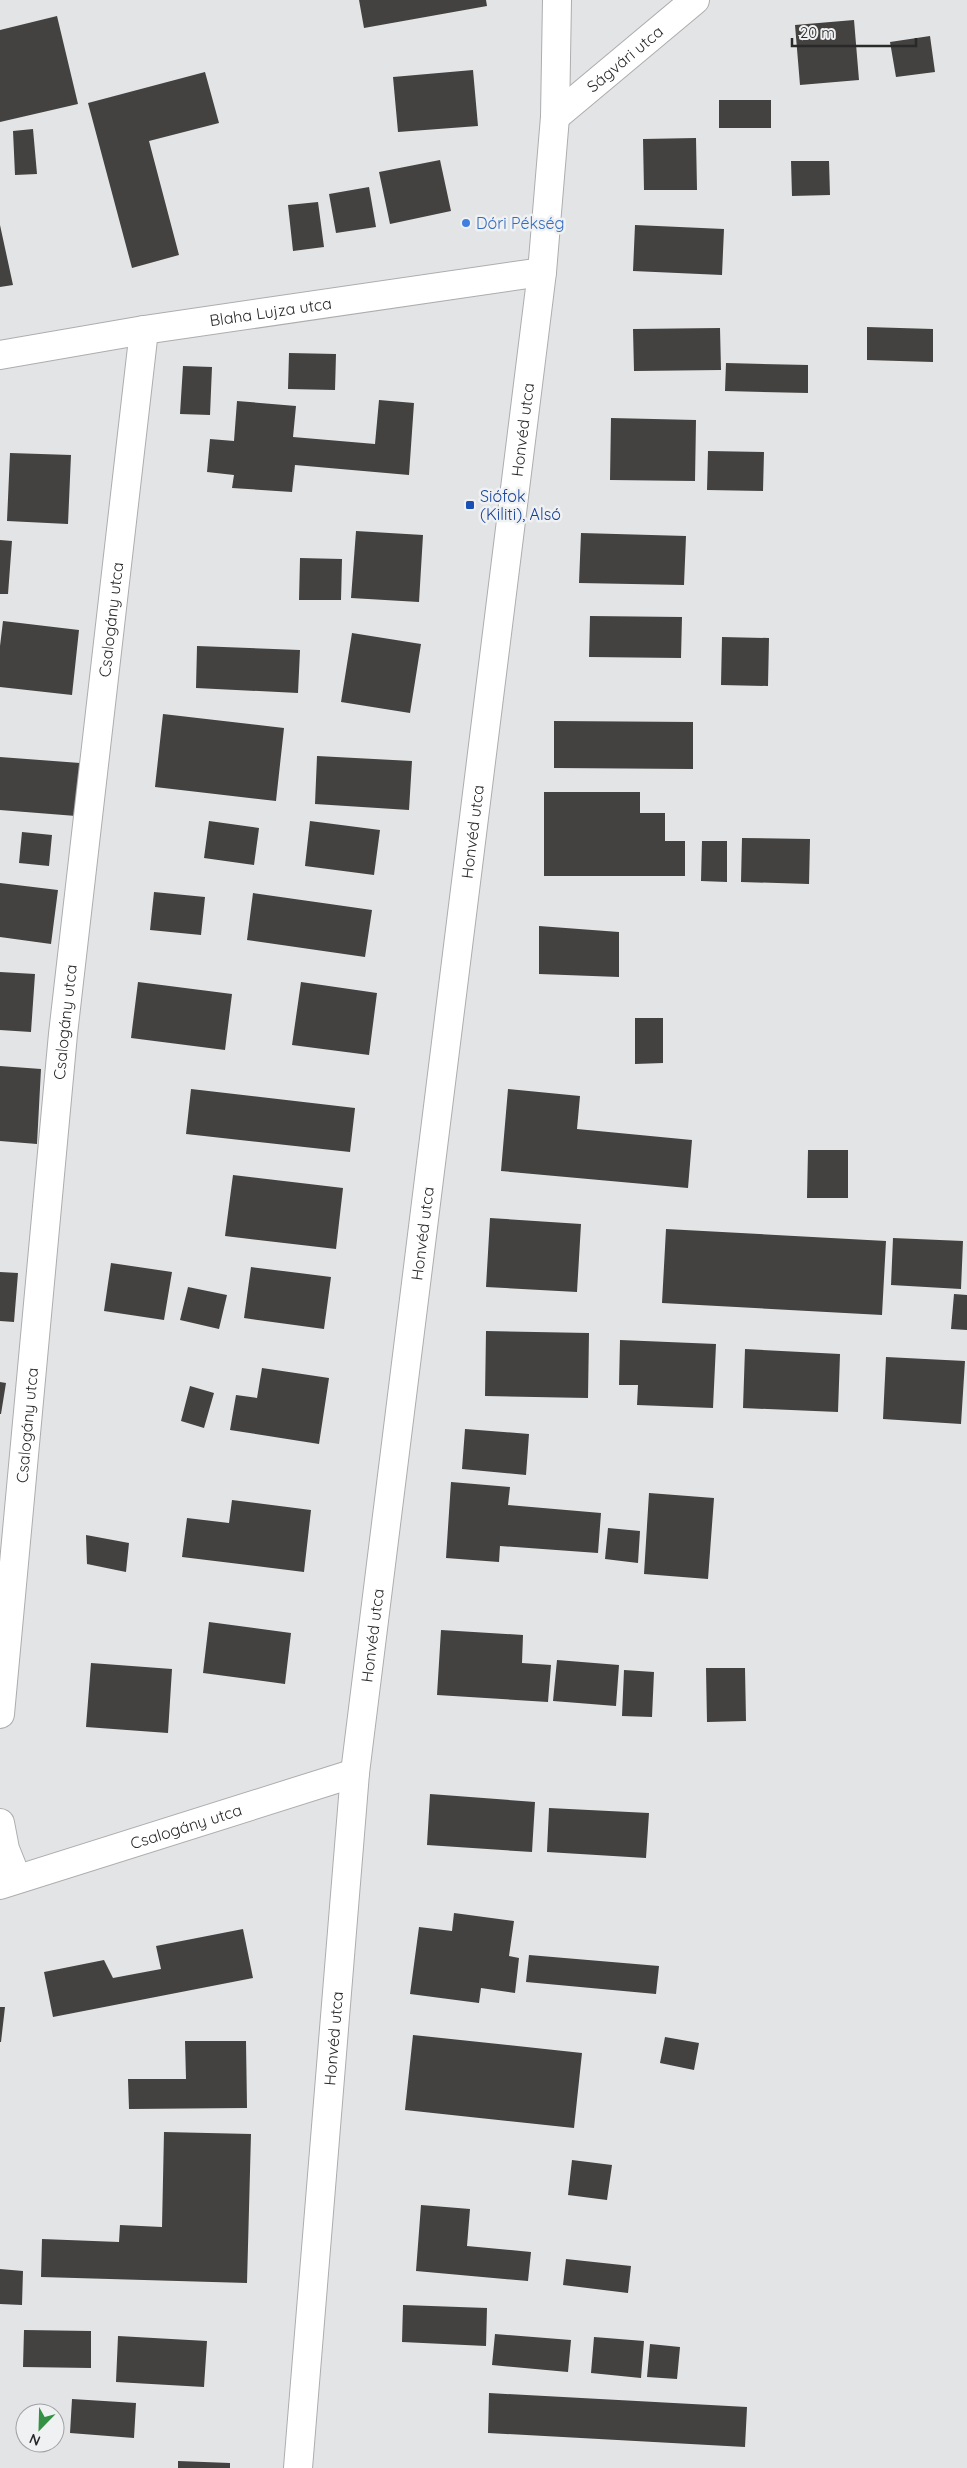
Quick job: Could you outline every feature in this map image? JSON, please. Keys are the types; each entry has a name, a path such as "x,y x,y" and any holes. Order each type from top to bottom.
{"street":[{"name":"Honvéd utca","path":"298,2468 355,1773 542,272 555,117 557,0"},
{"name":"Ságvári utca","path":"555,117 695,0"},
{"name":"Blaha Lujza utca","path":"0,354 144,330 542,272"},
{"name":"Csalogány utca","path":"0,1714 63,1034 144,330"},
{"name":"Csalogány utca","path":"0,1823 9,1882 355,1773"}],"building":[{"path":"359,0 486,0 487,6 364,28"},
{"path":"57,16 78,104 0,122 0,30"},
{"path":"854,20 859,80 800,85 795,25"},
{"path":"930,36 935,72 896,77 890,42"},
{"path":"473,70 478,126 398,132 393,77"},
{"path":"205,72 219,123 149,141 179,255 132,268 88,103"},
{"path":"719,100 771,100 771,128 719,128"},
{"path":"33,129 37,174 15,175 13,131"},
{"path":"696,138 697,190 644,190 643,139"},
{"path":"440,160 451,211 390,224 379,172"},
{"path":"791,161 829,161 830,195 792,196"},
{"path":"369,187 376,227 336,233 329,194"},
{"path":"318,202 324,247 293,251 288,205"},
{"path":"0,225 13,285 0,287"},
{"path":"635,225 724,229 722,275 633,271"},
{"path":"867,327 933,329 933,362 867,360"},
{"path":"720,328 721,370 634,371 633,329"},
{"path":"289,353 336,354 335,390 288,389"},
{"path":"726,363 808,365 808,393 725,391"},
{"path":"183,366 212,367 210,415 180,414"},
{"path":"379,400 414,403 409,475 295,465 292,492 232,488 234,475 207,472 210,439 234,441 237,401 296,406 293,437 375,444"},
{"path":"611,418 696,420 695,481 610,480"},
{"path":"708,451 764,452 763,491 707,490"},
{"path":"10,453 71,455 68,524 7,521"},
{"path":"356,531 423,535 419,602 351,598"},
{"path":"581,533 686,536 684,585 579,583"},
{"path":"0,540 12,541 8,594 0,594"},
{"path":"300,558 342,559 341,600 299,600"},
{"path":"590,616 682,617 681,658 589,657"},
{"path":"3,621 79,630 72,695 0,687 0,646"},
{"path":"352,633 421,644 410,713 341,702"},
{"path":"722,637 769,638 768,686 721,685"},
{"path":"197,646 300,650 298,693 196,688"},
{"path":"163,714 284,728 276,801 155,787"},
{"path":"554,721 693,722 693,769 554,768"},
{"path":"317,756 412,761 409,810 315,804"},
{"path":"0,757 80,763 76,816 0,810"},
{"path":"544,792 640,792 640,813 665,813 665,841 685,841 685,876 544,876"},
{"path":"209,821 259,828 254,865 204,858"},
{"path":"310,821 380,830 374,875 305,866"},
{"path":"22,832 52,835 49,866 19,863"},
{"path":"742,838 810,839 809,884 741,882"},
{"path":"702,841 727,841 727,882 701,881"},
{"path":"0,883 58,890 51,944 0,937"},
{"path":"154,892 205,897 201,935 150,930"},
{"path":"253,893 372,910 365,957 247,940"},
{"path":"539,926 619,932 619,977 539,974"},
{"path":"0,972 35,974 31,1032 0,1030"},
{"path":"138,982 232,994 225,1050 131,1038"},
{"path":"301,982 377,993 369,1055 292,1045"},
{"path":"635,1018 663,1018 663,1063 635,1064"},
{"path":"0,1066 41,1069 37,1144 0,1141"},
{"path":"191,1089 355,1108 350,1152 186,1134"},
{"path":"508,1089 580,1096 577,1129 692,1140 688,1188 501,1171"},
{"path":"808,1150 848,1150 848,1198 807,1198"},
{"path":"233,1175 343,1188 336,1249 225,1236"},
{"path":"490,1218 581,1224 577,1292 486,1287"},
{"path":"666,1229 886,1241 882,1315 662,1303"},
{"path":"893,1238 963,1241 961,1289 891,1285"},
{"path":"111,1263 172,1272 164,1320 104,1311"},
{"path":"251,1267 331,1277 324,1329 244,1318"},
{"path":"0,1272 18,1273 14,1322 0,1321"},
{"path":"188,1287 227,1295 219,1329 180,1320"},
{"path":"954,1294 967,1295 967,1330 951,1329"},
{"path":"486,1331 589,1333 588,1398 485,1396"},
{"path":"620,1340 716,1344 713,1408 637,1405 638,1385 619,1385"},
{"path":"745,1349 840,1354 838,1412 743,1408"},
{"path":"886,1357 965,1361 961,1424 883,1419"},
{"path":"262,1368 329,1378 319,1444 230,1430 236,1395 257,1398"},
{"path":"0,1382 6,1383 1,1414 0,1414"},
{"path":"190,1386 214,1393 204,1428 181,1421"},
{"path":"465,1429 529,1434 526,1475 462,1469"},
{"path":"451,1482 510,1487 508,1505 601,1513 598,1553 500,1546 499,1562 446,1558"},
{"path":"649,1493 714,1498 708,1579 644,1574"},
{"path":"232,1500 311,1510 304,1572 182,1557 187,1518 229,1523"},
{"path":"608,1528 640,1531 638,1563 605,1559"},
{"path":"86,1535 129,1543 126,1572 87,1564"},
{"path":"209,1622 291,1633 285,1684 203,1673"},
{"path":"441,1630 523,1635 522,1663 551,1665 548,1702 437,1695"},
{"path":"557,1660 619,1665 616,1706 553,1701"},
{"path":"91,1663 172,1669 168,1733 86,1727"},
{"path":"706,1668 745,1668 746,1721 707,1722"},
{"path":"624,1670 654,1672 652,1717 622,1716"},
{"path":"430,1794 535,1802 532,1852 427,1845"},
{"path":"549,1808 649,1813 646,1858 547,1852"},
{"path":"454,1913 514,1921 509,1956 519,1958 515,1993 481,1988 479,2003 410,1994 419,1927 452,1931"},
{"path":"243,1929 253,1978 53,2017 44,1972 104,1960 113,1978 161,1969 156,1946"},
{"path":"529,1955 659,1966 656,1994 526,1982"},
{"path":"0,2007 5,2007 1,2042 0,2042"},
{"path":"413,2035 582,2053 574,2128 405,2110"},
{"path":"665,2037 699,2043 694,2070 660,2063"},
{"path":"185,2041 246,2041 247,2108 129,2109 128,2079 186,2079"},
{"path":"164,2132 251,2134 247,2283 41,2277 42,2239 119,2242 120,2225 162,2227"},
{"path":"572,2160 612,2165 607,2200 568,2195"},
{"path":"421,2205 470,2209 467,2246 531,2252 528,2281 416,2271"},
{"path":"566,2259 631,2266 628,2293 563,2285"},
{"path":"0,2269 23,2271 22,2305 0,2304"},
{"path":"403,2305 487,2308 486,2346 402,2342"},
{"path":"24,2330 91,2331 91,2368 23,2367"},
{"path":"495,2334 571,2340 568,2372 492,2365"},
{"path":"118,2336 207,2341 204,2387 116,2382"},
{"path":"594,2337 644,2341 641,2378 591,2373"},
{"path":"650,2344 680,2347 677,2379 647,2377"},
{"path":"489,2393 747,2407 745,2447 488,2433"},
{"path":"72,2399 136,2403 134,2438 70,2433"},
{"path":"178,2461 230,2463 230,2468 178,2468"}],"place":[{"name":"Dóri Pékség","path":"466,223"},
{"name":"Siófok (Kiliti), Alsó","path":"470,505"}]}
